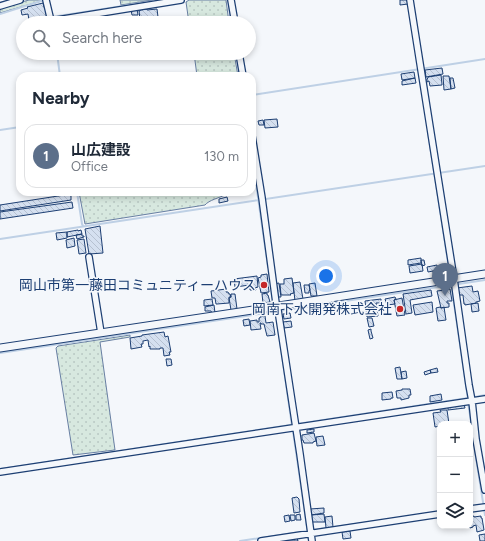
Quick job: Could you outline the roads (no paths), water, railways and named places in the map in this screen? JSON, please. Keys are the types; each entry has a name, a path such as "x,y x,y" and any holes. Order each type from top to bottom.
{"street":[{"path":"0,6 20,0"},
{"path":"46,0 50,16"},
{"path":"82,16 181,0"},
{"path":"231,0 233,16"},
{"path":"410,0 454,283 469,385 469,401 485,490"},
{"path":"240,60 242,72"},
{"path":"256,162 300,454 308,534 312,541"},
{"path":"89,257 100,333"},
{"path":"0,348 100,333 278,310 454,283 485,274"},
{"path":"0,472 295,425 485,399"},
{"path":"473,509 484,507"},
{"path":"261,541 437,514"}],"waterway":[{"path":"0,14 44,0"},
{"path":"228,0 230,16"},
{"path":"58,16 155,1"},
{"path":"256,94 485,59"},
{"path":"58,60 59,72"},
{"path":"237,60 239,72"},
{"path":"0,130 16,128"},
{"path":"428,132 450,275"},
{"path":"0,239 485,166"},
{"path":"256,184 268,267"},
{"path":"78,196 83,226"},
{"path":"0,353 485,280"},
{"path":"451,283 468,399"},
{"path":"276,313 292,426"},
{"path":"475,397 485,395"},
{"path":"0,469 468,398"},
{"path":"468,403 471,421"},
{"path":"293,431 309,541"},
{"path":"475,451 485,515"},
{"path":"312,530 377,521"},
{"path":"240,541 307,531"}],"place":[{"name":"岡山市第一藤田コミュニティーハウス","path":"264,285"},
{"name":"山広建設","path":"445,296"},
{"name":"岡南下水開発株式会社","path":"400,309"}]}
